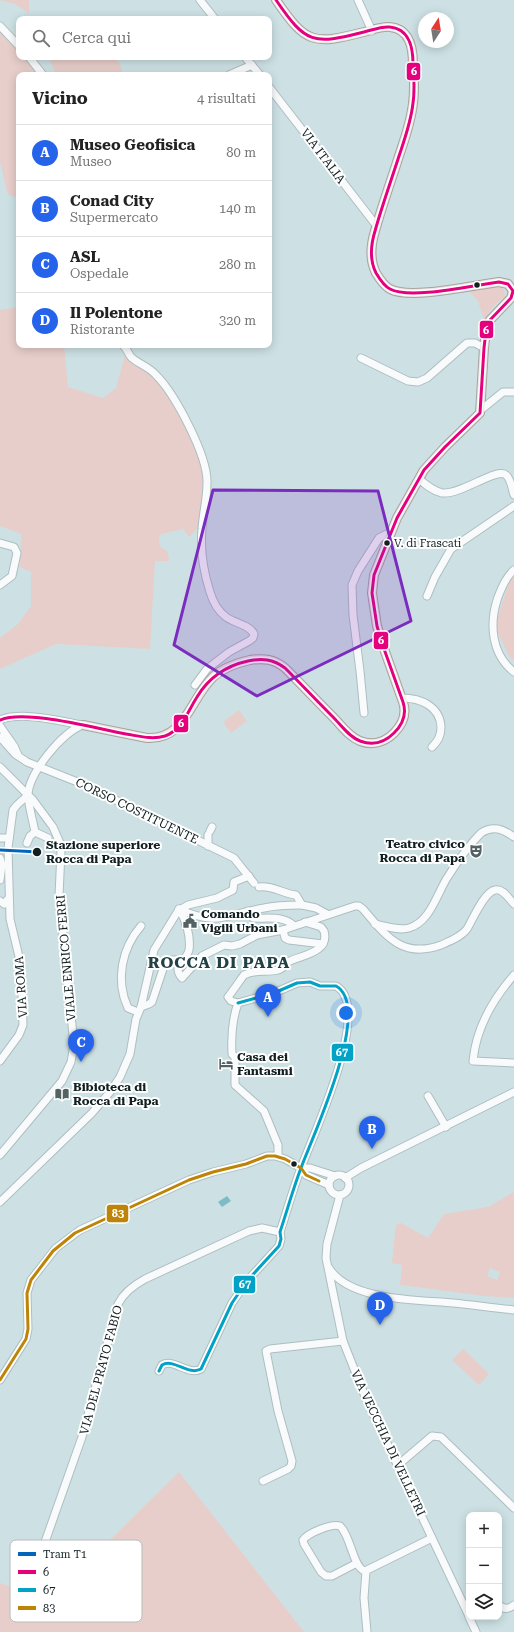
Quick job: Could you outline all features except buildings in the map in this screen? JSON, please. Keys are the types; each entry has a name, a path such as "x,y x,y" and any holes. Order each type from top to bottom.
{"main road":[{"path":"83,725 147,738 158,738 167,735 180,725 198,695 215,676 232,666 260,659 272,660 285,668 352,736 364,743 372,744 389,738 396,730 404,715 402,698 380,639 372,593 375,573 397,518 424,470 445,447 480,414 482,409 484,348 489,322 511,298 513,289 508,284 501,282 416,294 389,289 376,274 372,262 371,247 376,225 409,126 413,105 414,90 412,49 407,37 400,31 391,27 372,30 333,40 313,38 294,25 276,0"}],"street":[{"path":"200,0 213,16"},
{"path":"358,0 372,30"},
{"path":"0,26 16,43"},
{"path":"31,60 41,72"},
{"path":"248,60 258,72"},
{"path":"236,72 252,65"},
{"name":"VIA ITALIA","path":"272,91 376,225"},
{"path":"361,358 365,362 413,383 427,378 467,343 475,343 484,348"},
{"path":"125,348 134,360 147,366 158,377 183,414 207,473 202,538 203,556 210,592 214,603 222,614 234,622 250,628 254,634 253,638 249,641 229,652 207,669 195,685"},
{"path":"482,409 504,392 514,392"},
{"path":"419,479 434,490 446,493 463,489 494,474 501,473 507,476 514,495"},
{"path":"427,596 435,577 451,549 514,506"},
{"path":"364,713 353,615 352,585 358,571 379,538 391,532"},
{"path":"0,543 14,547 17,553 12,576 0,585"},
{"path":"514,570 506,579 499,595 493,615 492,628 494,641 498,651 506,665 514,672"},
{"path":"402,698 414,699 425,703 437,713 441,724 441,732 439,739 432,747"},
{"path":"0,720 8,717 22,717 83,725"},
{"path":"35,832 28,795 35,773 38,767 65,736 83,725"},
{"path":"0,726 14,746 18,757"},
{"path":"0,737 18,757"},
{"name":"CORSO COSTITUENTE","path":"18,757 38,767 85,785 234,858 249,876"},
{"name":"VIALE ENRICO FERRI","path":"0,767 28,795 53,827 61,846 60,900 74,1049 69,1067 62,1081 0,1154"},
{"name":"VIA ROMA","path":"0,1061 19,1036 23,1022 21,965 10,923 8,899 9,838 16,805 28,795"},
{"path":"375,924 402,929 409,928 417,924 426,915 450,874 481,833 488,829 494,828 505,831 514,837"},
{"path":"208,846 210,831"},
{"path":"35,832 48,838"},
{"path":"27,843 30,836 35,832"},
{"path":"0,838 9,838"},
{"path":"0,858 2,862 0,880"},
{"path":"0,1202 87,1118 112,1088 124,1070 130,1054 154,950 179,909 217,898 233,890 234,882 249,876 257,885 272,887 288,894 296,895 302,905"},
{"path":"179,909 186,923 189,944 188,953 177,970 182,978 198,959 224,945 232,946 240,944 258,935 283,930 327,914 355,906 361,907 387,937 398,944 411,948 426,949 444,943 462,934 491,891 500,890 514,904"},
{"path":"0,901 4,904 8,899"},
{"path":"179,909 202,918 210,919 228,917 273,906 302,905 316,908 327,914"},
{"path":"248,911 253,918 267,917 283,920 290,922 294,926"},
{"path":"159,1371 162,1365 168,1363 194,1371 199,1371 202,1368 232,1302 247,1281 279,1246 281,1239 280,1232 300,1168 340,1067 348,1023 348,1003 344,992 338,987 334,985 320,986 301,982 274,993 237,1002 231,1001 228,997 237,986 241,978 255,971 279,970 289,962 317,951 323,944 325,935 323,929 305,922"},
{"path":"141,926 129,942 121,976 127,1006 131,1010 140,1010 152,1002 165,962 169,960 183,960"},
{"path":"283,930 285,938 289,940 323,944"},
{"path":"514,975 492,1004 476,1041 473,1061 514,1063"},
{"path":"237,1002 231,1033 236,1087 264,1111 278,1145 278,1156"},
{"path":"345,1178 514,1092"},
{"path":"428,1096 446,1127"},
{"path":"0,1380 26,1340 28,1329 26,1299 29,1284 47,1257 62,1242 91,1224 189,1180 213,1172 246,1164 266,1156 278,1156 300,1168 306,1175 329,1185 334,1193 340,1195 345,1193 348,1188 348,1182 345,1178 310,1168 300,1168"},
{"path":"329,1185 330,1180 335,1176"},
{"name":"VIA VECCHIA DI VELLETRI","path":"340,1195 326,1249 326,1262 343,1341 366,1399 466,1608"},
{"name":"VIA DEL PRATO FABIO","path":"46,1540 82,1437 106,1346 121,1297 132,1287 150,1276 249,1231 262,1228 280,1232"},
{"path":"326,1262 333,1274 341,1280 370,1293 414,1300 514,1310"},
{"path":"263,1481 289,1468 292,1461 278,1411 266,1351 270,1349 343,1341"},
{"path":"398,1465 432,1436 441,1437 514,1508"},
{"path":"357,1563 332,1576 326,1576 321,1572 304,1544 304,1540 306,1537 325,1528 338,1525 345,1532 357,1563 362,1570 366,1571"},
{"path":"366,1571 432,1538"},
{"path":"366,1571 364,1598 367,1632"},
{"path":"502,1606 507,1608 514,1605"},
{"name":"VIA VECCHIA DI VELLETRI","path":"471,1620 476,1632"}],"highlighted area":[{"path":"213,490 378,491 411,621 257,696 174,645"}],"shaded area":[{"path":"0,0 29,0 29,13 15,4"},
{"path":"0,31 16,47 16,60 28,60 38,72 16,72 16,197 10,196 7,192 0,161"},
{"path":"50,60 117,60 122,72 55,72"},
{"path":"497,287 504,289 505,297 493,307 484,320 478,301 469,291"},
{"path":"16,307 16,348 64,348 68,387 103,398 116,388 126,351 149,370 182,416 201,459 206,490 198,528 189,537 183,529 161,534 159,538 160,546 168,552 169,561 155,561 150,649 56,644 0,669 0,638 18,624 31,606 31,572 20,567 21,534 0,526 0,310"},
{"path":"514,577 514,660 510,658 496,629 498,616 510,580"},
{"path":"239,710 247,721 231,733 223,722"},
{"path":"514,1192 514,1298 485,1296 400,1285 402,1265 392,1263 396,1225 401,1223 428,1238 444,1214 488,1207","holes":["490,1268 500,1272 497,1280 487,1276"]},
{"path":"463,1349 489,1374 479,1385 452,1360"},
{"path":"179,1472 304,1632 0,1632 0,1583 10,1586 10,1622 142,1622 142,1540 110,1540"}],"water":[{"path":"227,1196 231,1201 222,1207 218,1202"}],"tram line":[{"name":"T1","path":"0,850 39,852"}],"transit line":[{"name":"6","path":"0,720 12,717 44,718 141,737 150,738 165,736 180,725 202,690 218,673 240,663 253,660 263,660 272,661 285,668 352,737 360,741 370,743 383,741 397,730 402,722 405,711 403,702 377,626 372,593 374,575 397,518 424,470 480,413 486,331 490,320 511,298 513,291 508,284 499,282 443,291 412,293 399,292 390,289 382,282 376,273 372,262 372,246 381,212 408,130 412,110 414,79 412,52 409,40 402,31 390,27 333,39 312,37 304,33 295,25 276,0"},
{"name":"67","path":"159,1371 162,1365 167,1363 196,1371 201,1369 232,1303 247,1281 279,1246 281,1239 280,1232 293,1192 327,1102 345,1045 348,1019 346,999 336,986 320,986 310,982 297,983 274,993 238,1003"},
{"name":"83","path":"0,1380 26,1339 28,1329 27,1293 31,1280 53,1251 75,1233 189,1180 213,1172 246,1164 267,1156 275,1156 285,1159 301,1168 306,1175 319,1181"}],"place":[{"name":"V. di Frascati","path":"387,543"},
{"name":"Teatro civico Rocca di Papa","path":"476,851"},
{"name":"Stazione superiore Rocca di Papa","path":"37,852"},
{"name":"Comando Vigili Urbani","path":"190,921"},
{"name":"Museo Geofisica","path":"268,1017"},
{"name":"ASL","path":"81,1062"},
{"name":"Casa dei Fantasmi","path":"226,1064"},
{"name":"Bibioteca di Rocca di Papa","path":"62,1094"},
{"name":"Conad City","path":"372,1149"},
{"name":"Il Polentone","path":"380,1325"}],"district":[{"name":"ROCCA DI PAPA","path":"219,962"}]}
